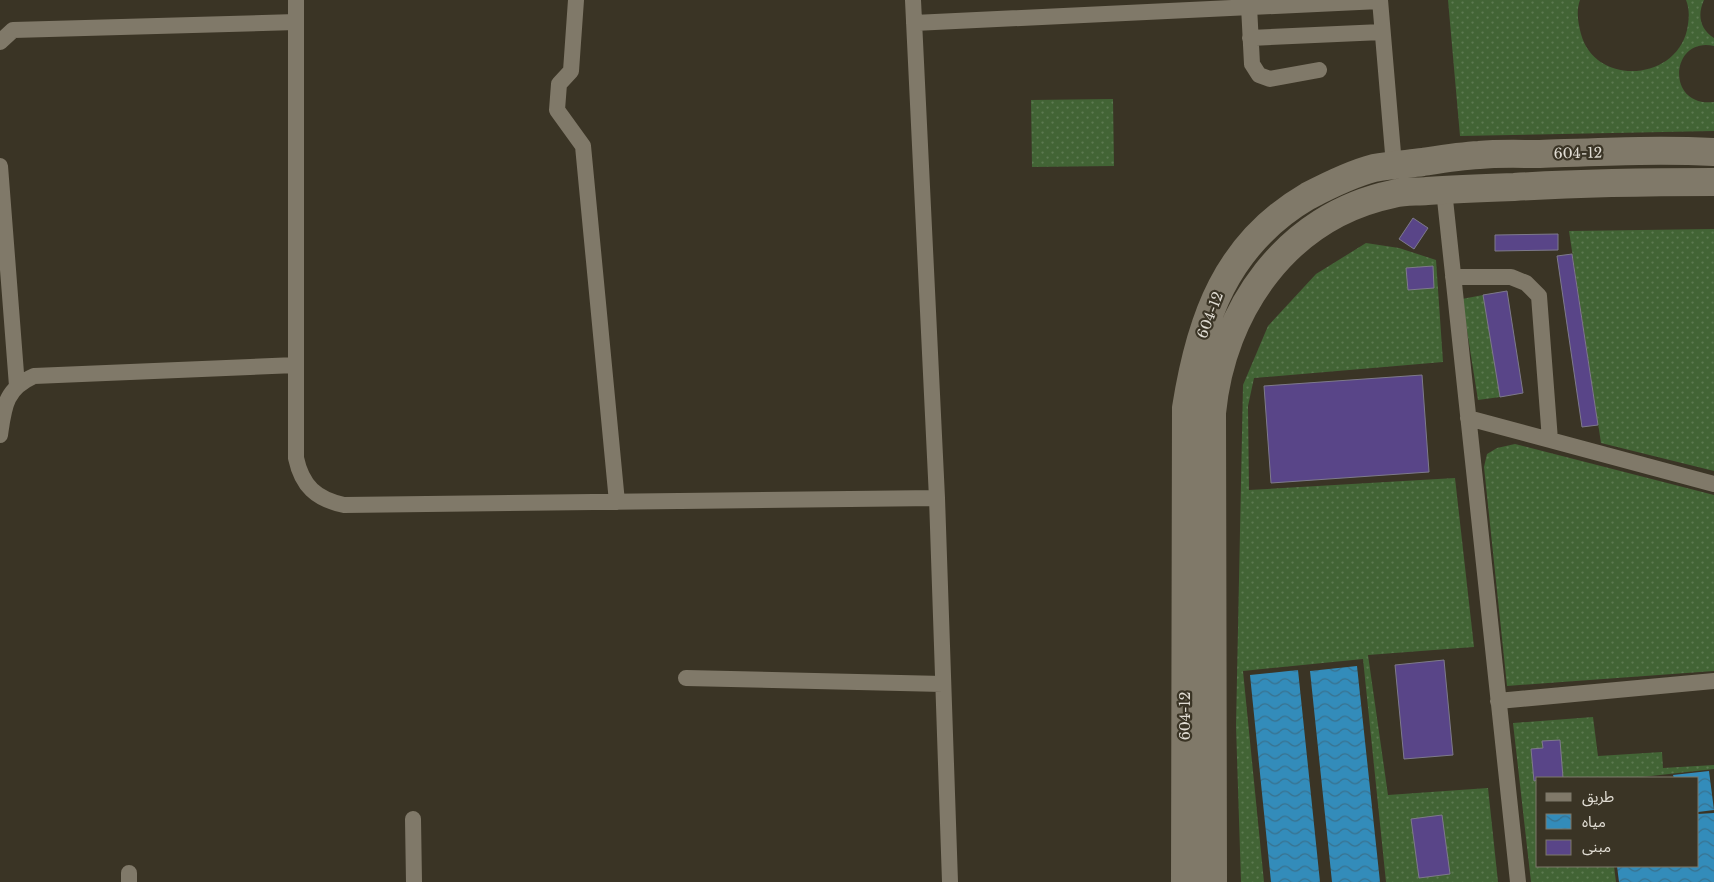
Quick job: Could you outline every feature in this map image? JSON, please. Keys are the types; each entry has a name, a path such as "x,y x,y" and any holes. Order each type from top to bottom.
{"main road":[{"name":"604-12","path":"1185,882 1186,408 1190,380 1201,336 1216,298 1238,259 1253,238 1296,203 1345,178 1374,168 1480,155 1643,151 1714,152"},
{"name":"604-12","path":"1212,882 1212,414 1214,387 1224,351 1237,318 1265,274 1286,250 1310,230 1336,214 1365,202 1395,193 1549,185 1714,182"}],"lane":[{"path":"296,0 296,458 304,481 321,498 344,505 937,498"},
{"path":"576,0 571,70 559,84 557,110 583,146 616,502"},
{"path":"913,0 937,498 950,882"},
{"path":"914,23 1380,1 1394,165"},
{"path":"1249,6 1252,64 1259,74 1264,78 1270,79 1319,70"},
{"path":"0,42 13,30 296,22"},
{"path":"1250,38 1382,32"},
{"path":"0,166 17,386"},
{"path":"1444,190 1518,882"},
{"path":"1452,277 1511,277 1526,284 1539,296 1550,440"},
{"path":"0,435 6,403 17,386 34,376 45,374 296,365"},
{"path":"1468,418 1714,484"},
{"path":"686,678 943,684"},
{"path":"1498,701 1714,681"},
{"path":"413,819 414,882"}],"green space":[{"path":"1448,0 1580,0 1579,26 1589,51 1602,63 1618,69 1635,71 1652,68 1667,60 1680,47 1687,30 1689,15 1686,0 1704,0 1700,16 1701,21 1709,34 1714,38 1714,46 1699,46 1689,51 1682,61 1679,72 1681,84 1687,94 1698,101 1714,102 1714,131 1460,136"},
{"path":"1113,99 1114,166 1032,167 1031,100"},
{"path":"1714,229 1714,471 1601,443 1569,231"},
{"path":"1366,243 1399,248 1436,260 1443,362 1254,378 1248,406 1249,490 1455,478 1474,647 1368,655 1388,795 1488,788 1498,882 1386,882 1363,659 1243,671 1264,882 1241,882 1236,726 1243,385 1268,326 1316,274"},
{"path":"1483,295 1500,397 1478,400 1462,299"},
{"path":"1515,444 1714,495 1714,671 1507,686 1484,467 1487,454 1497,448"},
{"path":"1593,717 1598,756 1662,752 1663,768 1714,765 1714,769 1642,777 1536,777 1536,867 1614,867 1616,882 1531,882 1513,723"}],"water":[{"path":"1357,666 1380,882 1332,882 1310,671"},
{"path":"1298,670 1320,882 1271,882 1250,675"},
{"path":"1709,771 1714,810 1699,812 1699,777 1674,777 1673,775"},
{"path":"1714,813 1714,882 1619,882 1617,867 1699,867 1699,814"}],"building":[{"path":"1413,218 1428,228 1414,249 1399,239"},
{"path":"1558,234 1558,250 1495,251 1495,235"},
{"path":"1572,254 1598,425 1582,427 1557,256"},
{"path":"1433,266 1434,288 1408,290 1406,268"},
{"path":"1507,291 1523,393 1500,397 1483,295"},
{"path":"1422,375 1429,472 1271,483 1264,386"},
{"path":"1444,660 1453,755 1404,759 1395,665"},
{"path":"1560,740 1563,777 1536,777 1536,780 1534,781 1531,749 1543,748 1542,741"},
{"path":"1442,815 1450,874 1419,878 1411,819"}]}
